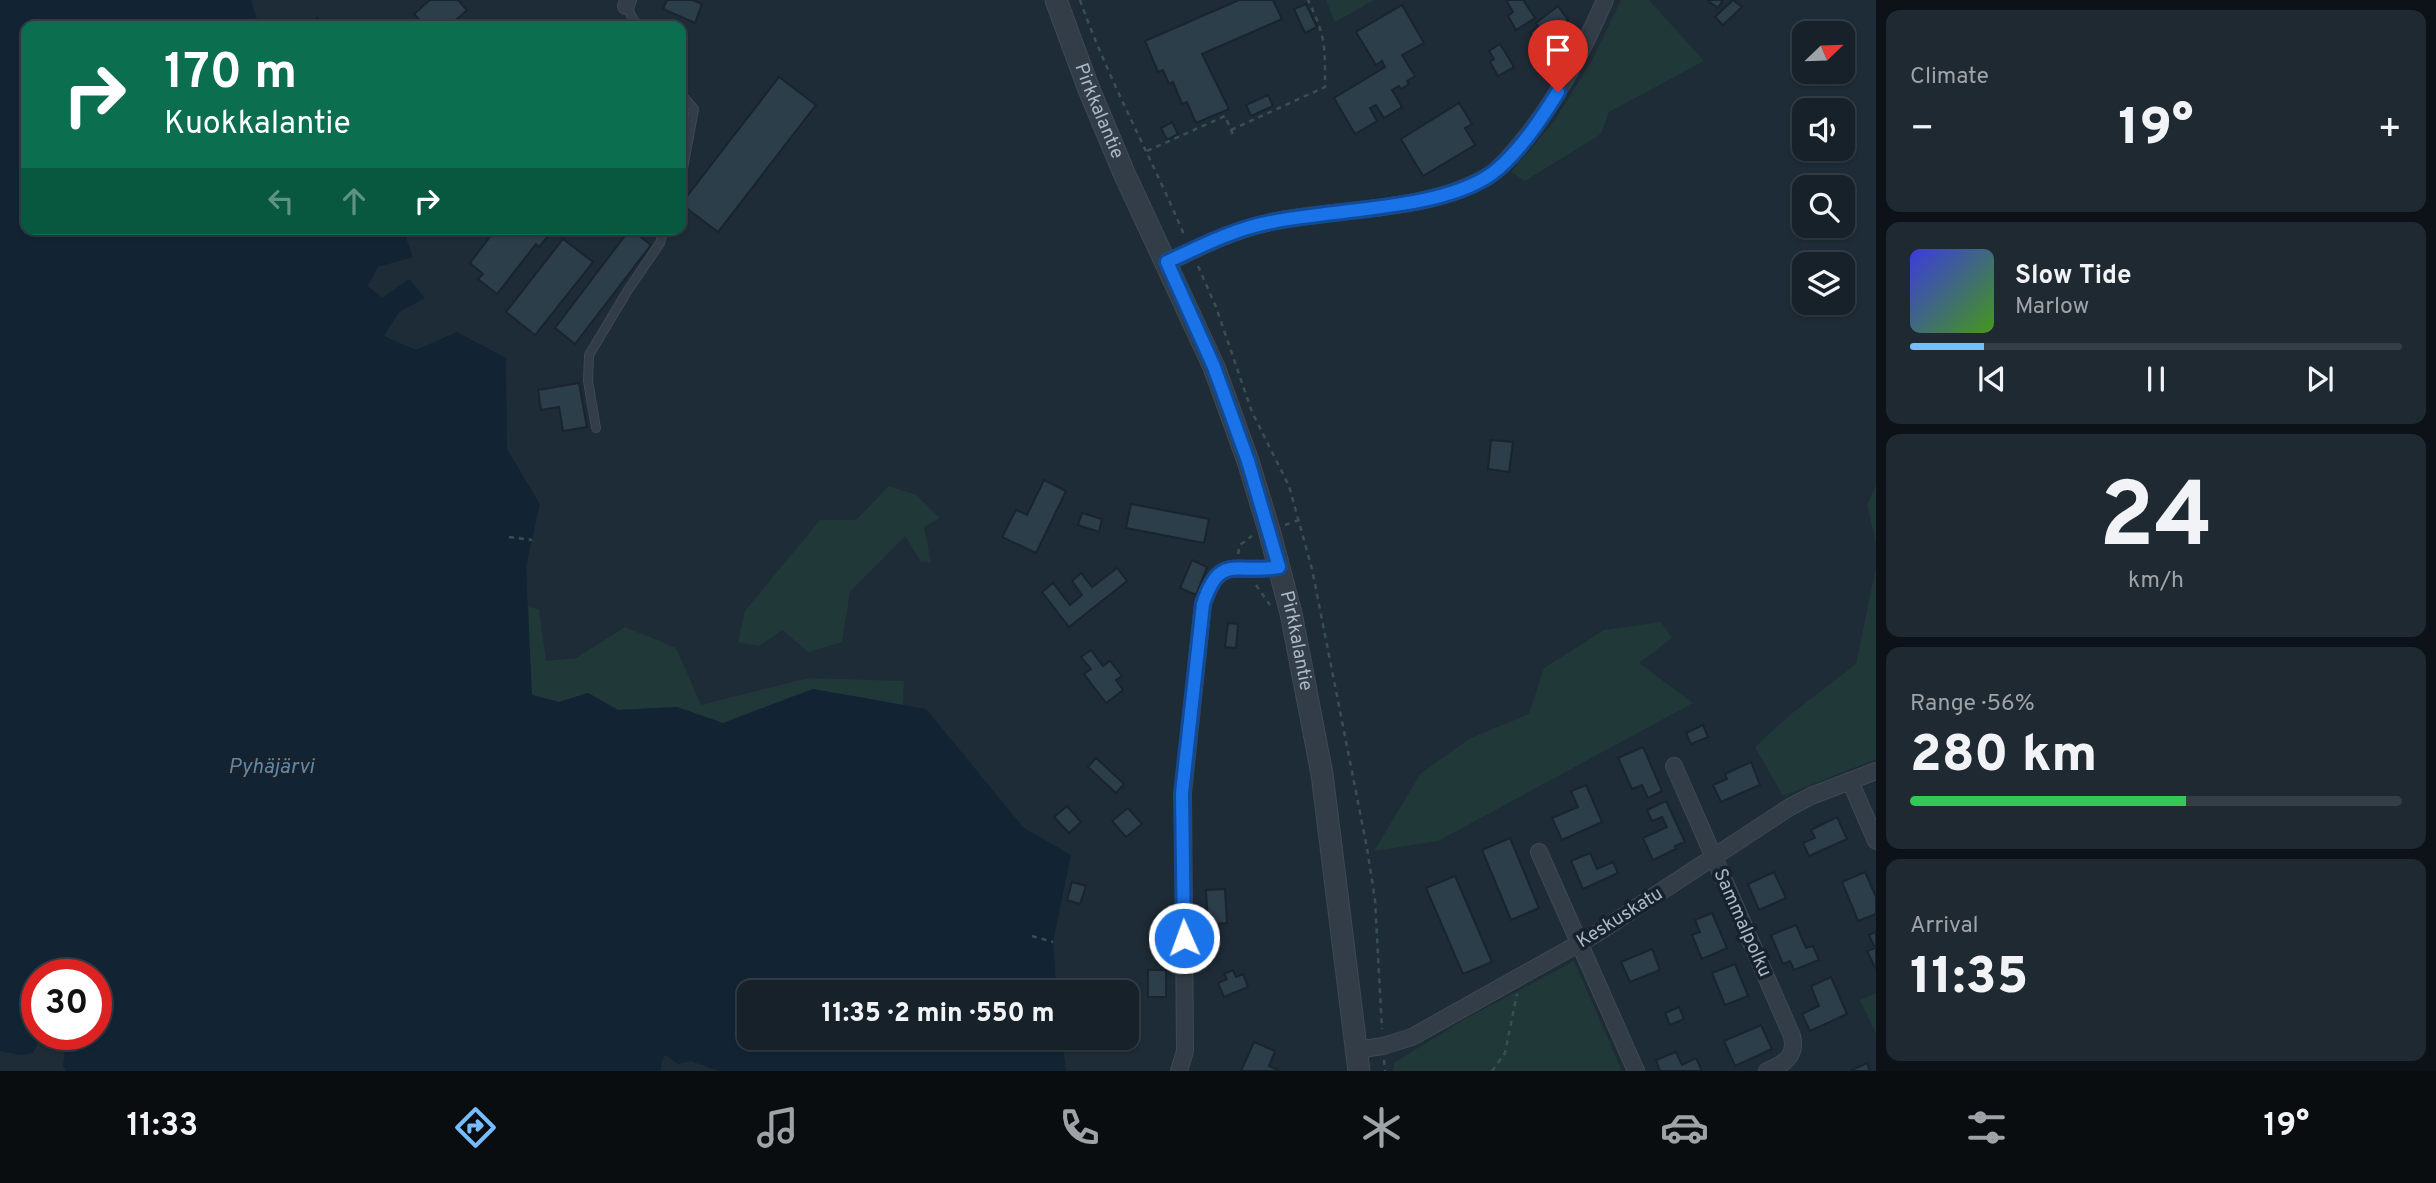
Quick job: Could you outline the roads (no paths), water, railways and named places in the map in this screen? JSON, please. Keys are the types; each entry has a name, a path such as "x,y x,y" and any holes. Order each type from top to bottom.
{"street":[{"name":"Pirkkalantie","path":"1056,0 1119,161 1214,367 1248,461 1279,567 1310,701 1322,774 1358,1060"},
{"path":"1167,262 1238,230 1322,213 1426,199 1464,187 1490,175 1507,160 1545,113 1584,49 1605,0"},
{"path":"1179,1071 1185,1051 1182,793 1203,604 1209,583 1224,570 1279,567"},
{"name":"Sammalpolku","path":"1674,766 1792,1036 1793,1049 1790,1057 1767,1071"},
{"name":"Keskuskatu","path":"1358,1060 1383,1046 1412,1037 1580,943 1714,859 1790,807 1876,771"},
{"path":"1850,781 1876,841"},
{"path":"1539,852 1636,1071"}],"lane":[{"path":"627,3 635,21"},
{"path":"686,99 694,108 686,152"},
{"path":"596,428 588,380 589,355 660,243 662,235"}],"water":[{"name":"Pyhäjärvi","path":"0,0 251,0 257,21 21,21 21,235 405,235 413,257 378,267 368,286 382,298 409,279 425,298 399,312 384,336 416,350 457,332 506,358 507,449 540,504 526,566 532,695 559,702 588,693 618,710 677,707 723,723 813,689 926,709 1024,828 1071,855 1053,942 1056,980 737,980 737,1050 1063,1050 1066,1071 718,1071 691,1061 678,1064 665,1055 661,1071 66,1071 63,1066 65,1050 112,1050 112,959 21,959 21,1050 34,1050 33,1053 20,1055 0,1051"}]}
